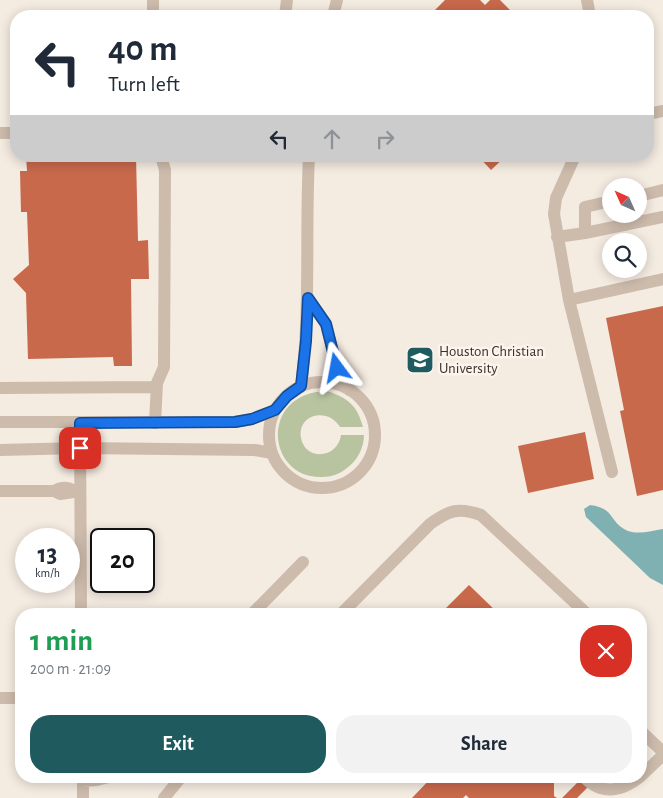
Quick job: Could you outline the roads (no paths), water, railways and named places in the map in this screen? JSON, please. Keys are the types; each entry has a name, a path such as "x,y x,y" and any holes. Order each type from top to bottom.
{"lane":[{"path":"155,423 156,387 164,367 165,170 163,162"},
{"path":"301,386 308,298 306,204 309,162"},
{"path":"572,162 556,198 554,214 556,237 569,300 612,472"},
{"path":"648,194 663,190"},
{"path":"586,233 585,207 602,203"},
{"path":"556,237 586,233 663,217"},
{"path":"569,300 663,279"},
{"path":"308,298 326,324 337,368 349,390"},
{"path":"317,382 334,383 349,390 362,400 371,415 375,431 374,447 367,463 356,476 340,485 322,489 304,486 288,477 276,463 269,446 269,427 275,410 287,396 301,386 317,382"},
{"path":"0,388 156,387"},
{"path":"0,422 235,422 252,419 275,410"},
{"path":"63,423 80,448"},
{"path":"80,423 77,491 81,608"},
{"path":"0,450 80,448 255,450 272,453"},
{"path":"0,491 54,491 59,488 68,487 77,491"},
{"path":"348,608 430,524 440,517 464,509 481,515 581,608"},
{"path":"258,608 303,562"},
{"path":"0,698 15,698"},
{"path":"647,737 663,754 647,770"},
{"path":"83,783 83,798"},
{"path":"164,798 176,783"},
{"path":"591,783 596,788 605,790 614,790 630,783"}],"water":[{"path":"590,505 603,509 619,526 628,531 643,532 663,529 663,585 650,578 586,517 584,509"}],"place":[{"name":"Houston Christian University","path":"420,360"}]}
